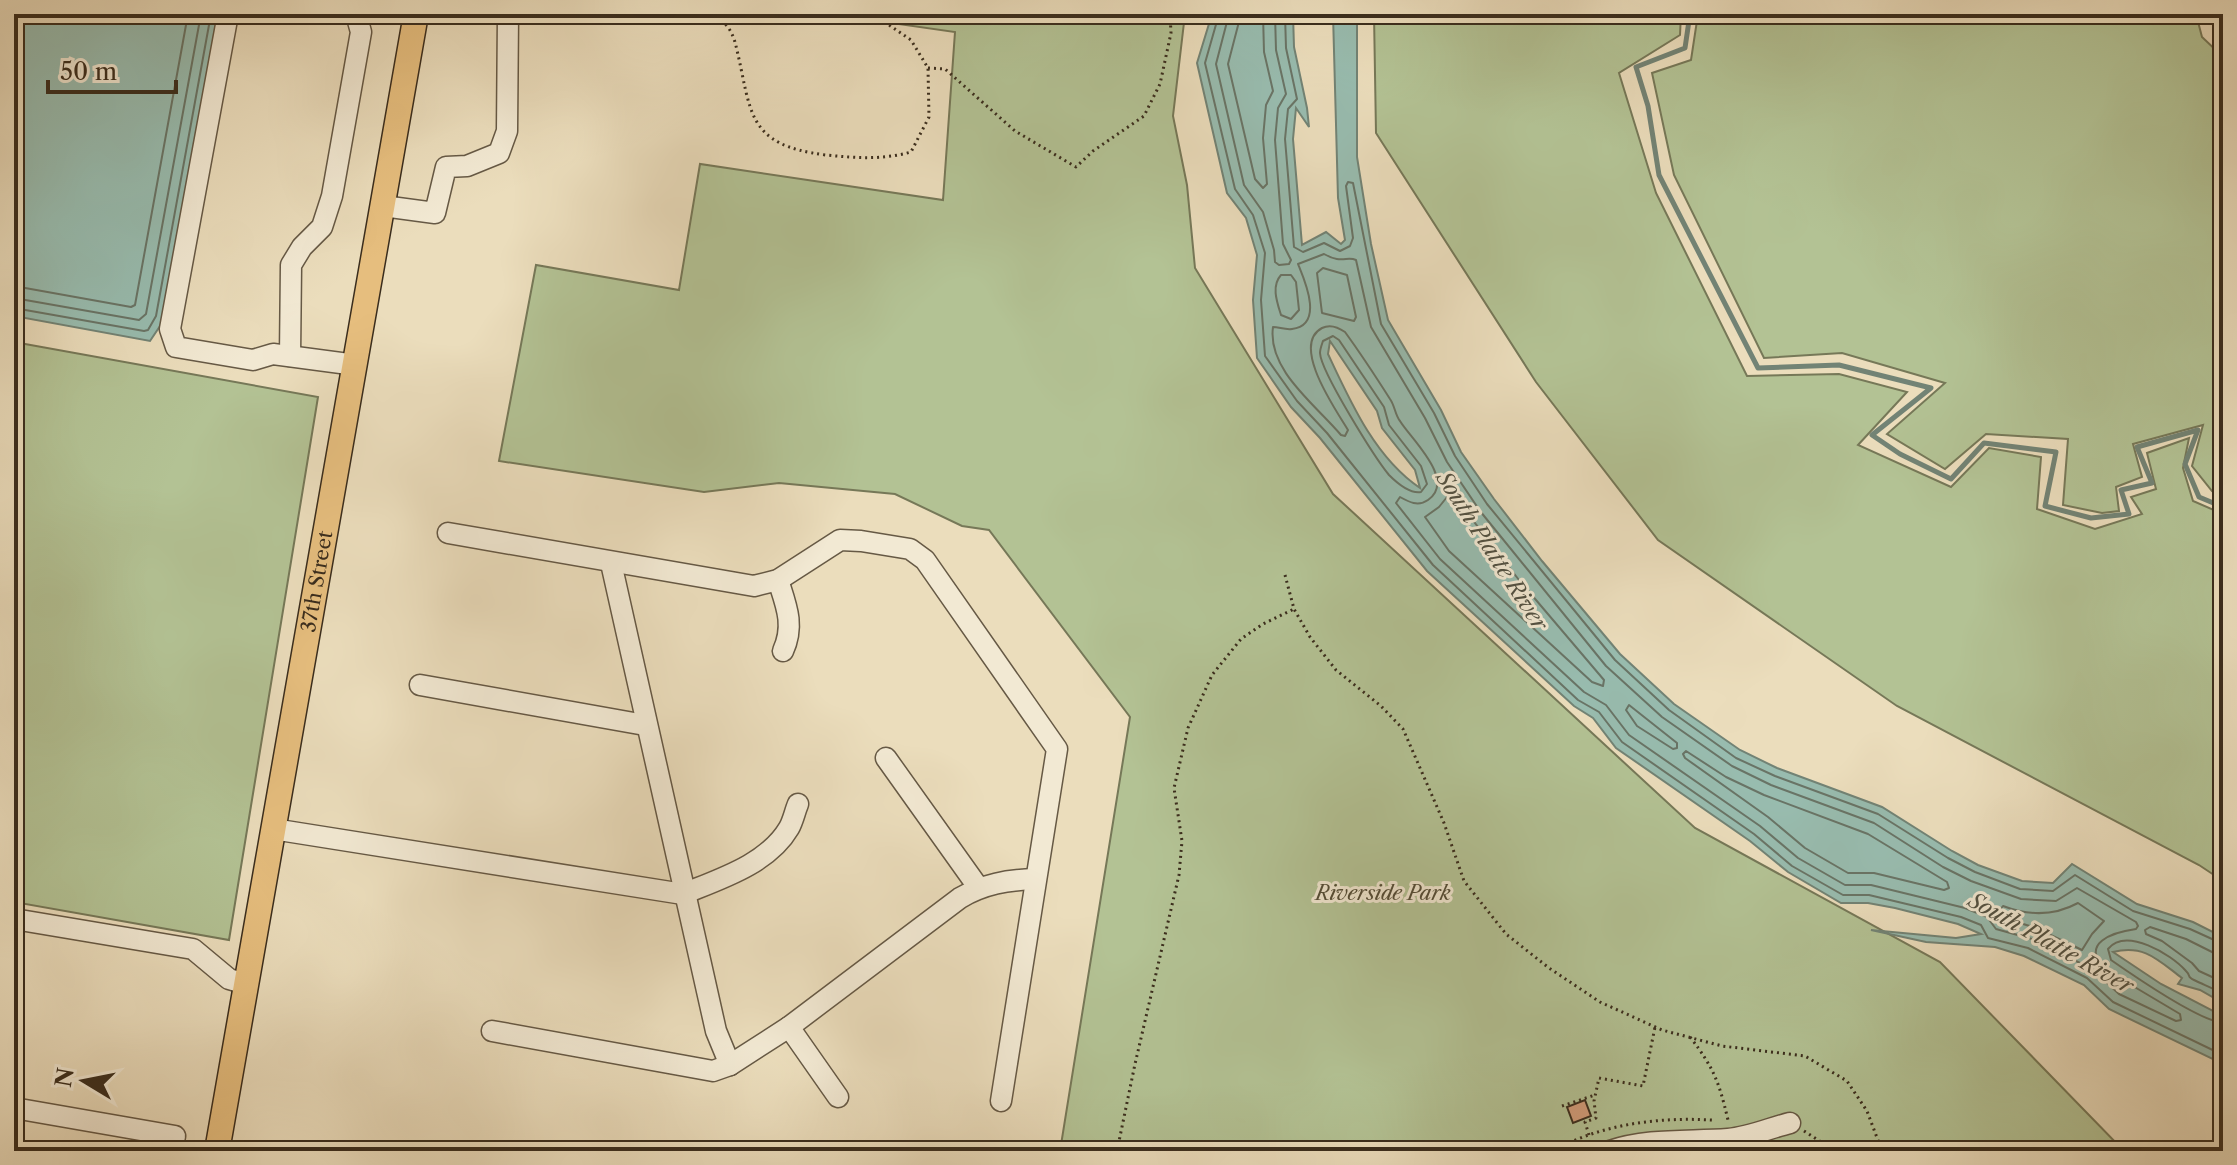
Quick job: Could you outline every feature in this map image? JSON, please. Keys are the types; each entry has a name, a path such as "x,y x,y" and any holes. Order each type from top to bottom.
{"main road":[{"name":"37th Street","path":"217,1151 416,14"}],"lane":[{"path":"228,14 170,329 176,347 253,360 273,354 356,365"},
{"path":"290,356 291,265 302,247 322,227 332,196 361,32 356,14"},
{"path":"383,206 435,213 446,167 467,166 499,153 507,131 508,14"},
{"path":"448,533 754,586 778,580 840,540 910,549 925,560 1057,749 1001,1101"},
{"path":"611,563 683,894 716,1031 730,1065"},
{"path":"778,580 789,616 790,635 783,651"},
{"path":"420,685 645,725"},
{"path":"886,758 978,887"},
{"path":"273,829 683,894 744,869 770,849 789,829 798,804"},
{"path":"492,1031 713,1071 730,1065 789,1027 978,887 1009,880 1035,879"},
{"path":"14,919 193,949 229,979 246,984"},
{"path":"789,1027 838,1097"},
{"path":"14,1108 175,1136 172,1151"},
{"path":"1610,1151 1626,1145 1732,1139 1790,1123"}],"path":[{"path":"704,14 723,21 734,38 745,96 758,126 778,142 803,152 858,159 890,158 911,152 929,117 928,68 911,40 873,14"},
{"path":"928,68 945,69 1015,131 1076,167 1093,151 1144,116 1160,84 1171,33 1170,14"},
{"path":"1285,575 1294,609 1310,637 1336,670 1381,706 1403,729 1444,823 1464,881 1506,934 1600,1002 1655,1027 1722,1046 1805,1056 1847,1081 1867,1111 1882,1151"},
{"path":"1117,1151 1179,875 1182,841 1174,788 1188,728 1212,675 1241,639 1294,609"},
{"path":"1589,1135 1585,1122 1596,1118 1595,1095 1599,1078 1643,1086 1655,1027"},
{"path":"1690,1037 1711,1064 1719,1081 1732,1139"},
{"path":"1562,1106 1595,1095"},
{"path":"1790,1123 1835,1151"},
{"path":"1816,1151 1819,1140"}],"green space":[{"name":"Riverside Park","path":"829,14 1185,14 1173,116 1187,185 1195,268 1333,494 1695,828 1940,962 2124,1151 1060,1151 1130,717 989,530 962,526 895,494 779,483 704,492 499,461 536,265 679,290 700,164 943,200 955,32"},
{"path":"1374,14 1681,14 1680,35 1619,73 1656,193 1747,376 1839,374 1907,392 1858,445 1951,487 1989,448 2041,457 2037,509 2095,529 2142,514 2131,497 2156,489 2147,453 2189,438 2183,468 2193,501 2223,514 2223,881 2199,865 1897,706 1658,540 1536,382 1376,133"},
{"path":"1698,14 2196,14 2202,37 2223,57 2223,500 2192,466 2203,425 2133,444 2142,477 2116,487 2119,511 2102,513 2063,505 2068,439 1986,434 1945,469 1887,434 1945,383 1842,353 1764,358 1674,175 1652,73 1691,60"},
{"path":"14,342 318,397 229,940 14,902"}],"water":[{"path":"14,14 219,14 164,320 150,341 14,316"},
{"name":"South Platte River","path":"1212,14 1293,14 1294,47 1309,127 1296,108 1293,139 1302,245 1326,232 1341,244 1345,240 1338,198 1333,14 1357,14 1357,157 1371,244 1388,320 1441,410 1461,452 1542,561 1620,654 1674,704 1740,750 1777,768 1882,807 1978,865 2022,881 2053,883 2072,864 2137,904 2193,922 2223,937 2223,1003 2200,990 2178,984 2182,978 2150,955 2133,950 2113,952 2161,984 2223,1016 2223,1064 2109,1009 2084,985 2024,956 1995,947 1926,942 1871,930 1956,938 1981,934 1958,924 1895,908 1868,903 1841,903 1788,872 1750,841 1616,748 1593,718 1574,706 1427,571 1320,438 1291,407 1257,358 1253,300 1257,255 1246,218 1227,193 1197,63","holes":["1330,341 1377,411 1382,428 1415,470 1420,488 1390,461 1365,427 1328,354"]}],"building":[{"path":"1585,1100 1591,1116 1573,1123 1567,1107"}],"waterway":[{"path":"1690,14 1685,48 1636,67 1648,106 1659,175 1758,368 1839,365 1931,388 1872,435 1900,454 1951,479 1984,443 2056,452 2045,506 2091,518 2129,514 2121,490 2152,483 2137,447 2198,430 2185,464 2199,497 2223,507"}]}
